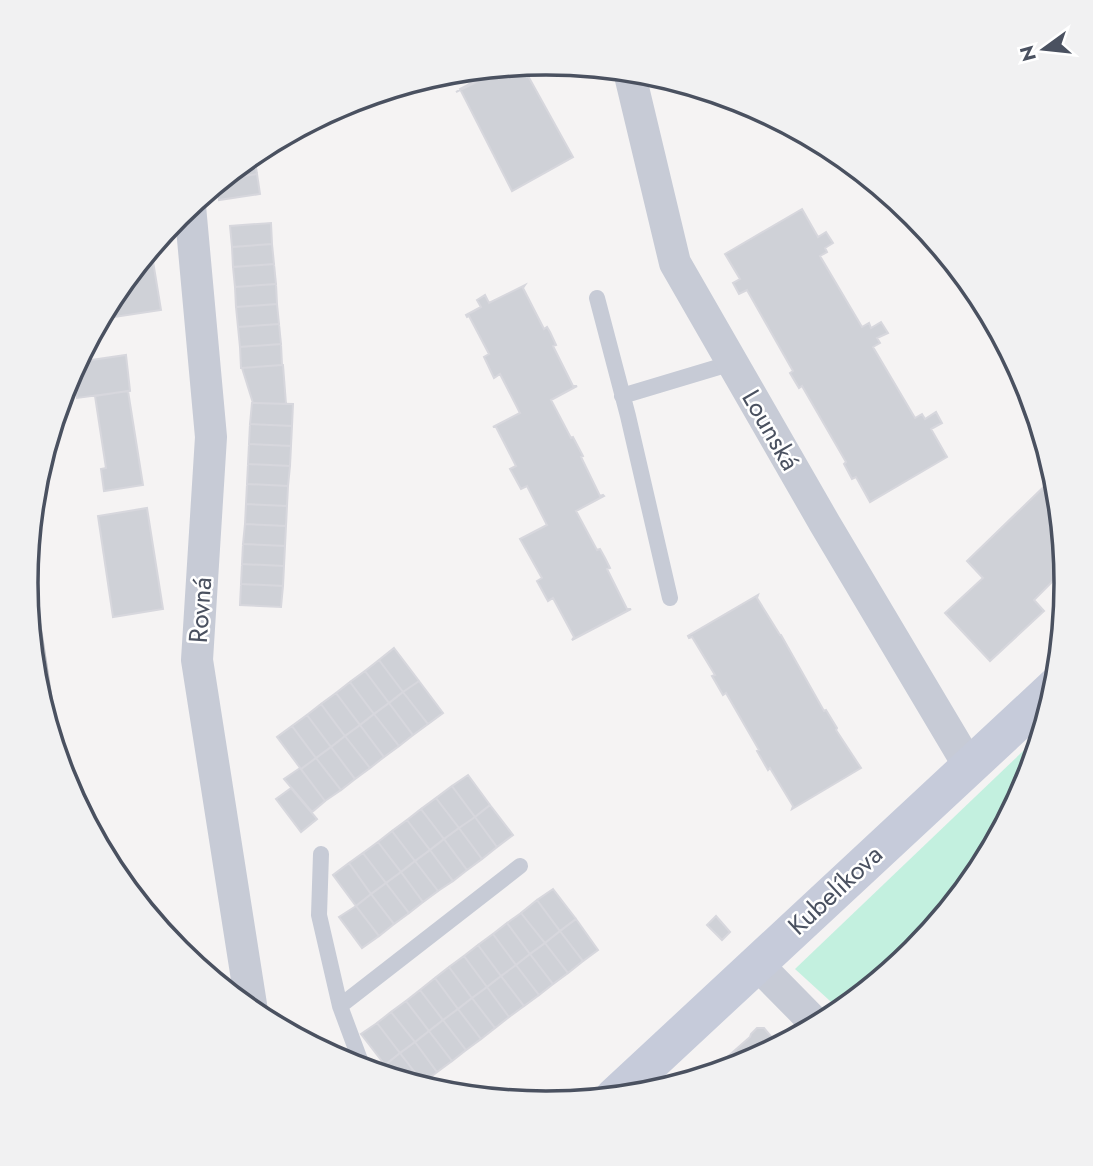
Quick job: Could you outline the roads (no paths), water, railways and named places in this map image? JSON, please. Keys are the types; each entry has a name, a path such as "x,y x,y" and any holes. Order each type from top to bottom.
{"street":[{"name":"Lounská","path":"632,82 675,263 831,535 969,766"},
{"name":"Rovná","path":"191,220 211,437 197,660 249,995"},
{"name":"Kubelíkova","path":"627,1084 1040,700"},
{"path":"756,963 809,1017"}],"lane":[{"path":"597,299 670,598"},
{"path":"622,396 732,363"},
{"path":"321,854 319,915 340,1006 358,1054"},
{"path":"340,1006 520,866"}]}
